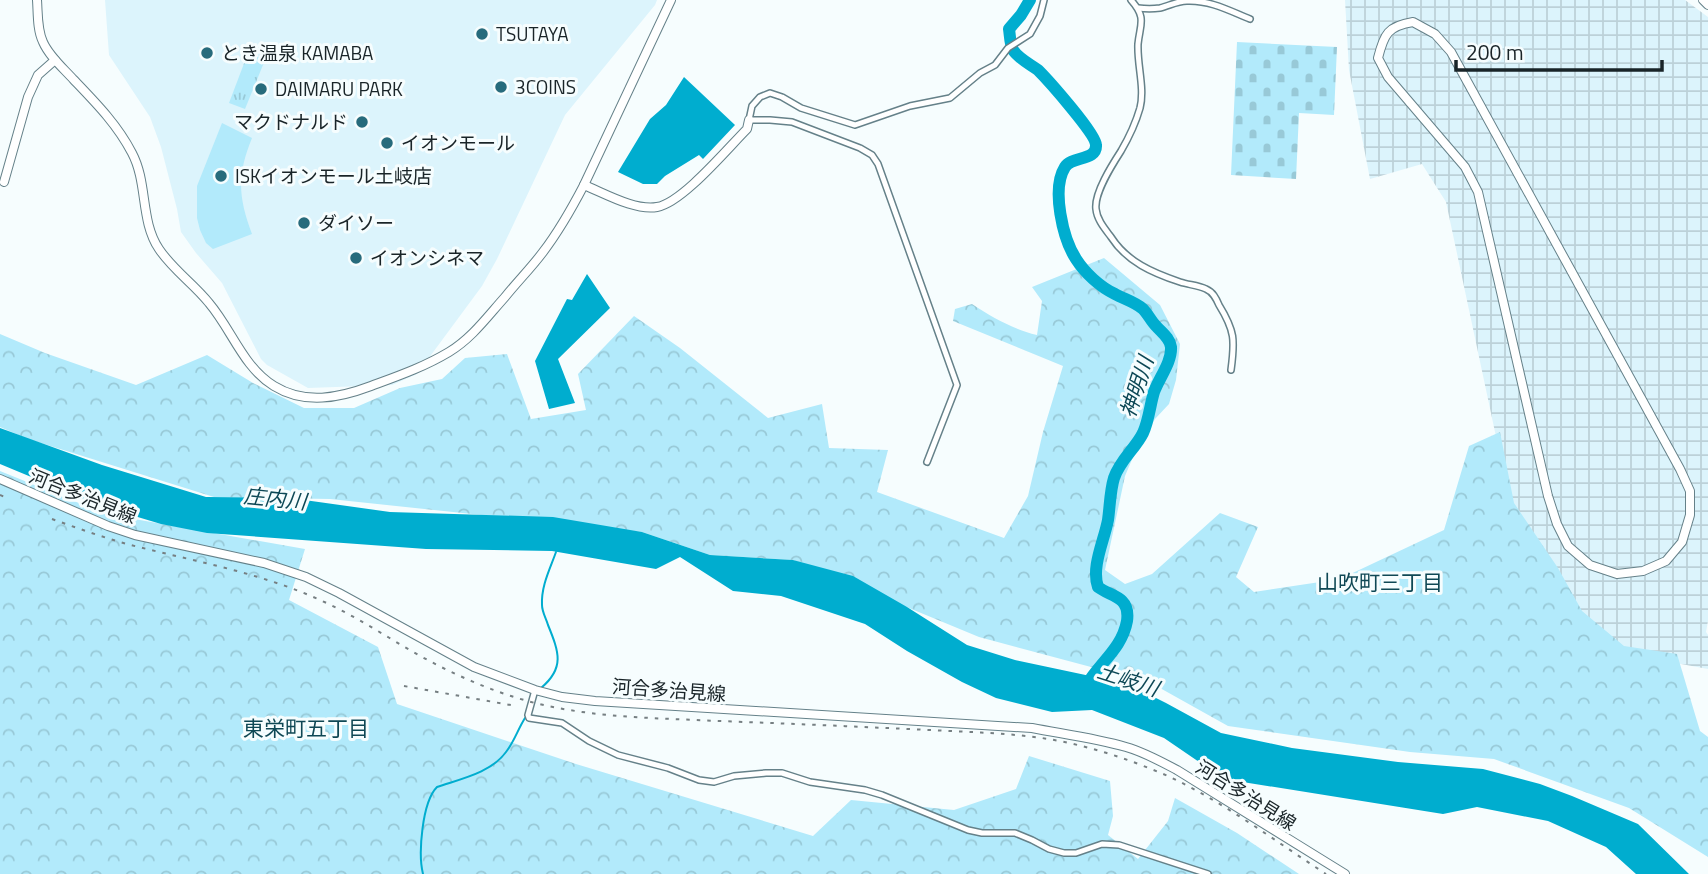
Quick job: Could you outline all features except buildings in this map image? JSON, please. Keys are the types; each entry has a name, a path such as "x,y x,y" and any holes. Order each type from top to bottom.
{"street":[{"path":"37,0 38,23 43,42 55,60 117,128 133,155 157,248 212,307 242,354 258,373 275,387 309,398 335,397 420,368 449,352 473,334 543,253 567,218 671,0"},
{"path":"584,185 637,206 655,208 670,203 683,194 747,129 752,106 760,97 770,93 801,108 855,125 910,106 950,99 980,73 995,65 1008,48 1030,34 1040,16 1044,0"},
{"path":"1132,0 1141,13 1138,47 1142,99 1122,150 1099,193 1096,209 1098,217 1118,248 1136,263 1172,279 1209,290 1214,295 1233,332 1231,370"},
{"path":"1703,0 1708,5"},
{"path":"1138,8 1151,9 1176,2 1201,1 1250,19"},
{"path":"1413,22 1435,34 1451,52 1690,491 1690,515 1682,542 1666,561 1643,571 1617,574 1590,565 1568,546 1548,496 1478,192 1465,167 1388,77 1378,58 1383,39 1397,25 1413,22"},
{"path":"2,182 27,97 38,75 55,60"},
{"path":"749,120 792,122 860,148 872,155 878,164 957,385 927,462"},
{"name":"河合多治見線","path":"0,479 107,526 135,535 264,563 306,577 474,667 562,697 1032,728 1127,747 1155,758 1345,874"},
{"path":"535,690 529,718 562,723 589,741 618,755 668,768 699,780 714,782 734,776 782,774 882,795 968,831 1015,833 1064,853 1076,853 1102,844 1119,845 1208,874"}],"shaded area":[{"name":"イオンモール","path":"105,0 657,0 565,115 482,286 417,374 392,385 308,388 261,359 222,283 181,232 161,147 150,117 109,55"},
{"path":"1345,0 1685,0 1708,17 1708,669 1627,654 1578,617 1511,507 1446,202 1422,164 1370,179 1349,70"}],"green space":[{"path":"1237,42 1337,47 1334,115 1299,113 1296,179 1231,175"},
{"path":"248,53 265,60 245,109 229,103"},
{"name":"ISKイオンモール土岐店","path":"222,123 252,138 244,163 241,186 252,234 213,249 206,243 200,230 197,218 197,186"},
{"path":"1104,258 1160,305 1180,344 1176,380 1169,404 1155,419 1125,476 1105,570 1125,584 1152,574 1220,513 1258,527 1236,577 1254,592 1340,579 1444,530 1469,446 1500,432 1514,503 1558,568 1582,611 1624,646 1677,654 1700,731 1708,737 1708,857 1629,808 1494,759 1410,752 1228,726 1151,683 979,637 793,560 710,555 642,532 330,499 214,497 28,439 0,427 0,334 136,385 207,355 253,383 304,408 354,408 400,388 442,379 465,358 507,354 531,419 586,410 578,374 634,316 680,348 768,418 822,404 829,448 888,450 877,492 1004,538 1028,496 1043,432 1063,366 953,321 955,309 972,304 1003,322 1037,335 1042,301 1032,287"},
{"path":"0,471 106,514 305,549 289,600 378,647 397,704 576,764 813,836 851,800 954,810 1016,789 1029,756 1110,781 1113,816 1108,835 1138,859 1168,821 1175,798 1237,833 1299,874 0,874"}],"water":[{"path":"684,77 735,125 703,159 699,155 657,184 643,184 618,172 650,119 666,105"},
{"path":"587,274 610,308 558,359 575,403 549,409 535,361 567,299 572,300"},
{"name":"庄内川","path":"0,428 102,465 206,497 290,498 390,512 553,517 642,532 710,555 793,560 853,576 967,645 1015,660 1128,684 1221,733 1292,748 1398,762 1483,769 1540,784 1638,824 1689,874 1636,874 1606,847 1548,821 1477,807 1443,814 1224,779 1164,738 1092,710 1052,712 996,698 907,651 865,624 781,596 733,591 680,557 656,569 552,551 426,549 207,533 161,524 101,506 0,464"}],"waterway":[{"name":"神明川","path":"1030,0 1009,29 1012,48 1018,56 1038,70 1061,95 1096,145 1093,154 1068,164 1061,176 1060,214 1071,250 1098,284 1143,309 1167,338 1171,347 1167,364 1154,392 1143,433 1114,478 1108,520 1097,563 1098,587 1124,603 1127,621 1115,648 1086,686"},
{"path":"541,688 554,674 558,659 542,605 544,584 556,552"},
{"path":"423,874 422,829 432,794 437,787 475,774 500,759 525,718"}],"railway":[{"path":"0,495 7,498"},
{"path":"52,519 118,541 249,574 297,590 346,613 450,671 494,690 561,709 628,717 1012,735 1044,738 1100,751 1190,787 1230,810 1326,874"},
{"path":"404,686 516,706"}],"place":[{"name":"TSUTAYA","path":"482,34"},
{"name":"とき温泉 KAMABA","path":"207,53"},
{"name":"3COINS","path":"501,87"},
{"name":"DAIMARU PARK","path":"261,89"},
{"name":"マクドナルド","path":"362,122"},
{"name":"イオンモール","path":"387,143"},
{"name":"ISKイオンモール土岐店","path":"221,176"},
{"name":"ダイソー","path":"304,223"},
{"name":"イオンシネマ","path":"356,258"}],"district":[{"name":"山吹町三丁目","path":"1380,583"},
{"name":"東栄町五丁目","path":"306,729"}],"water label":[{"name":"土岐川","path":"1128,680"}]}
